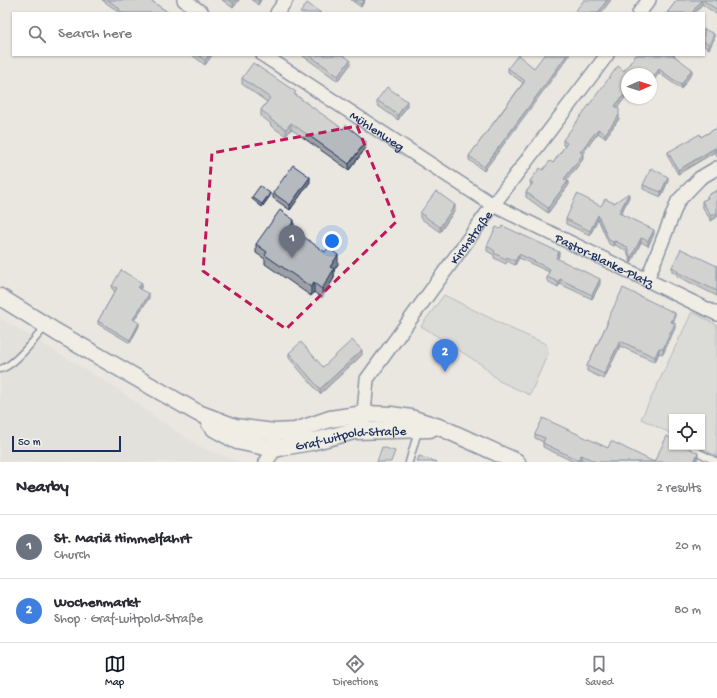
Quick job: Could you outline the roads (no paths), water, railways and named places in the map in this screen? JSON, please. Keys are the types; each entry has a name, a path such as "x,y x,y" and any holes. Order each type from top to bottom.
{"street":[{"path":"184,0 201,12"},
{"path":"277,12 286,0"},
{"path":"640,12 649,0"},
{"name":"Mühlenweg","path":"265,56 493,205"},
{"name":"Kirchstraße","path":"363,430 367,379 493,205 606,56"},
{"path":"646,280 678,201 700,178 717,168"},
{"name":"Pastor-Blanke-Platz","path":"493,205 717,314"},
{"name":"Graf-Luitpold-Straße","path":"0,296 46,325 198,413 235,427 274,432 295,431 330,420 364,414 391,415 420,425 442,428 510,460"},
{"name":"Graf-Luitpold-Straße","path":"198,413 215,429 270,456 288,446 354,431 420,425"},
{"path":"270,456 274,432"}],"lane":[{"path":"0,369 5,369 21,355 46,325"},
{"path":"409,462 420,425"},
{"path":"694,450 717,462"}],"place":[{"name":"St. Mariä Himmelfahrt","path":"292,258"},
{"name":"Wochenmarkt","path":"445,372"}]}
